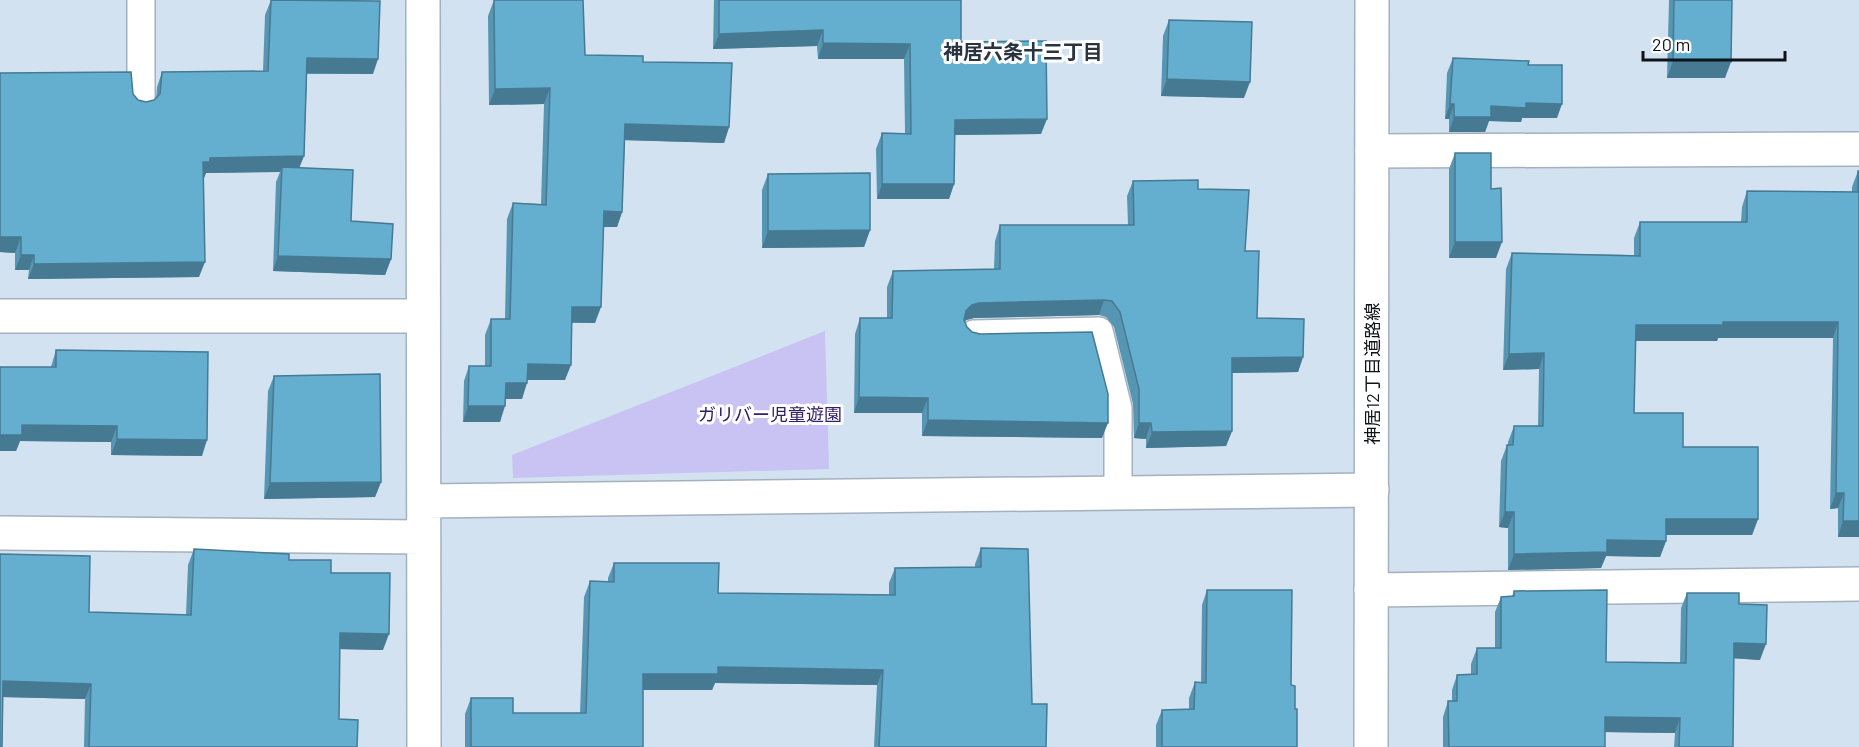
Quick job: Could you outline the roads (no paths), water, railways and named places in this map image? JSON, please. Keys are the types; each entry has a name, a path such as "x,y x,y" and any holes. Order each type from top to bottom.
{"street":[{"path":"423,0 424,747"},
{"name":"神居12丁目道路線","path":"1371,747 1372,0"},
{"path":"1372,151 1859,149"},
{"path":"0,316 423,316"},
{"path":"424,501 1372,490"},
{"path":"0,533 423,537"},
{"path":"1371,590 1859,584"}],"lane":[{"path":"141,0 141,102"},
{"path":"974,334 1099,331 1118,408 1118,493"}],"district":[{"name":"神居六条十三丁目","path":"1023,51"}],"park label":[{"name":"ガリバー児童遊園","path":"770,414"}]}
